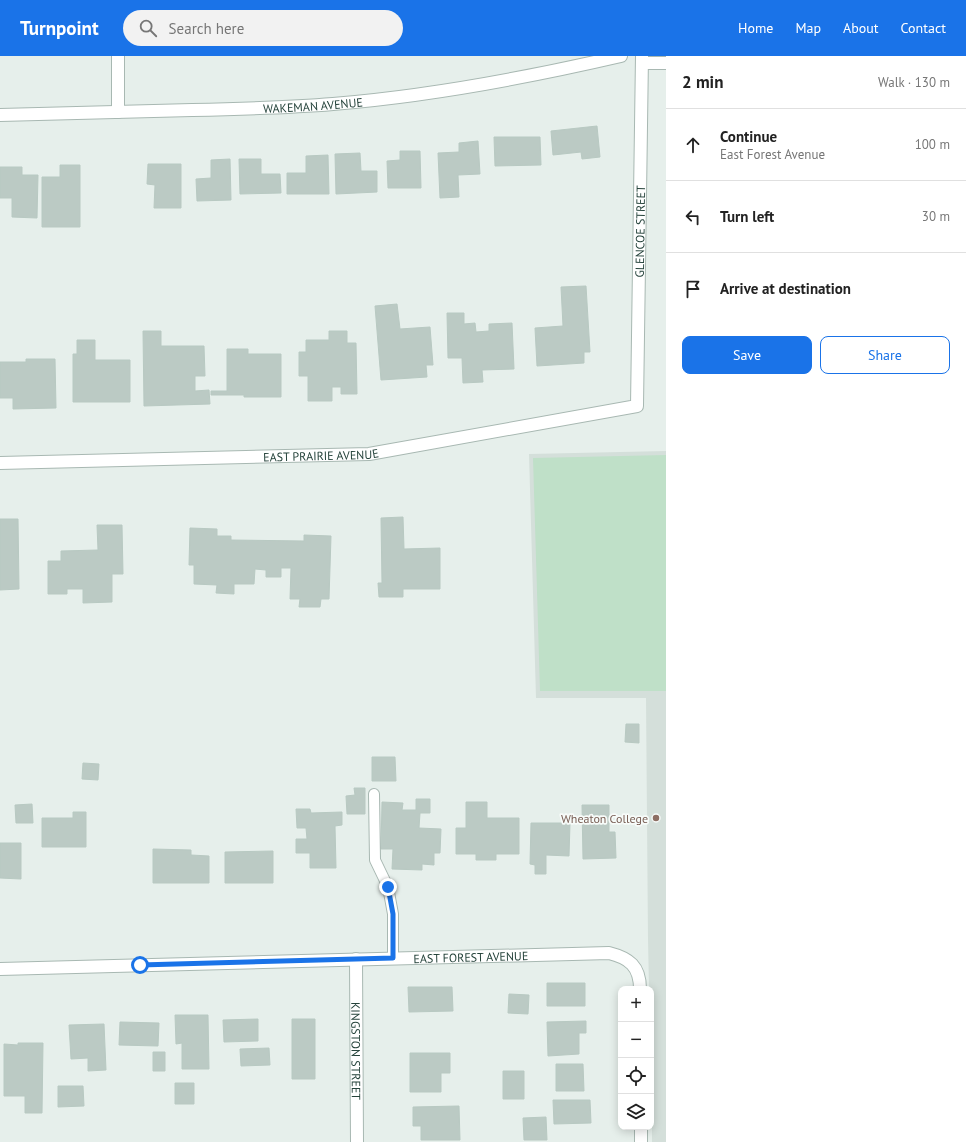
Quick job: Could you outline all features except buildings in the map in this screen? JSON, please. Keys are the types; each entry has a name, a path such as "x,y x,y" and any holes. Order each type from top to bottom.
{"street":[{"path":"118,56 118,112"},
{"name":"WAKEMAN AVENUE","path":"0,115 286,107 335,104 429,94 542,74 622,56"},
{"path":"642,56 642,63 666,62"},
{"name":"GLENCOE STREET","path":"637,406 642,56"},
{"name":"EAST PRAIRIE AVENUE","path":"0,463 369,454 637,406"},
{"name":"EAST FOREST AVENUE","path":"0,969 609,953 628,960 634,966 638,974 640,986"},
{"name":"KINGSTON STREET","path":"356,959 357,1142"},
{"path":"641,1130 641,1142"}],"lane":[{"path":"374,794 375,860 388,887 391,900 393,914 393,958"}],"shaded area":[{"name":"Wheaton College","path":"666,451 666,1142 652,1142 652,1130 654,1130 654,986 649,986 646,698 536,698 529,454"}],"green space":[{"name":"Wheaton College","path":"666,455 666,691 540,691 533,458"}],"place":[{"name":"Wheaton College","path":"656,818"}],"route":[{"path":"140,965 393,958 393,914 388,887"}]}
